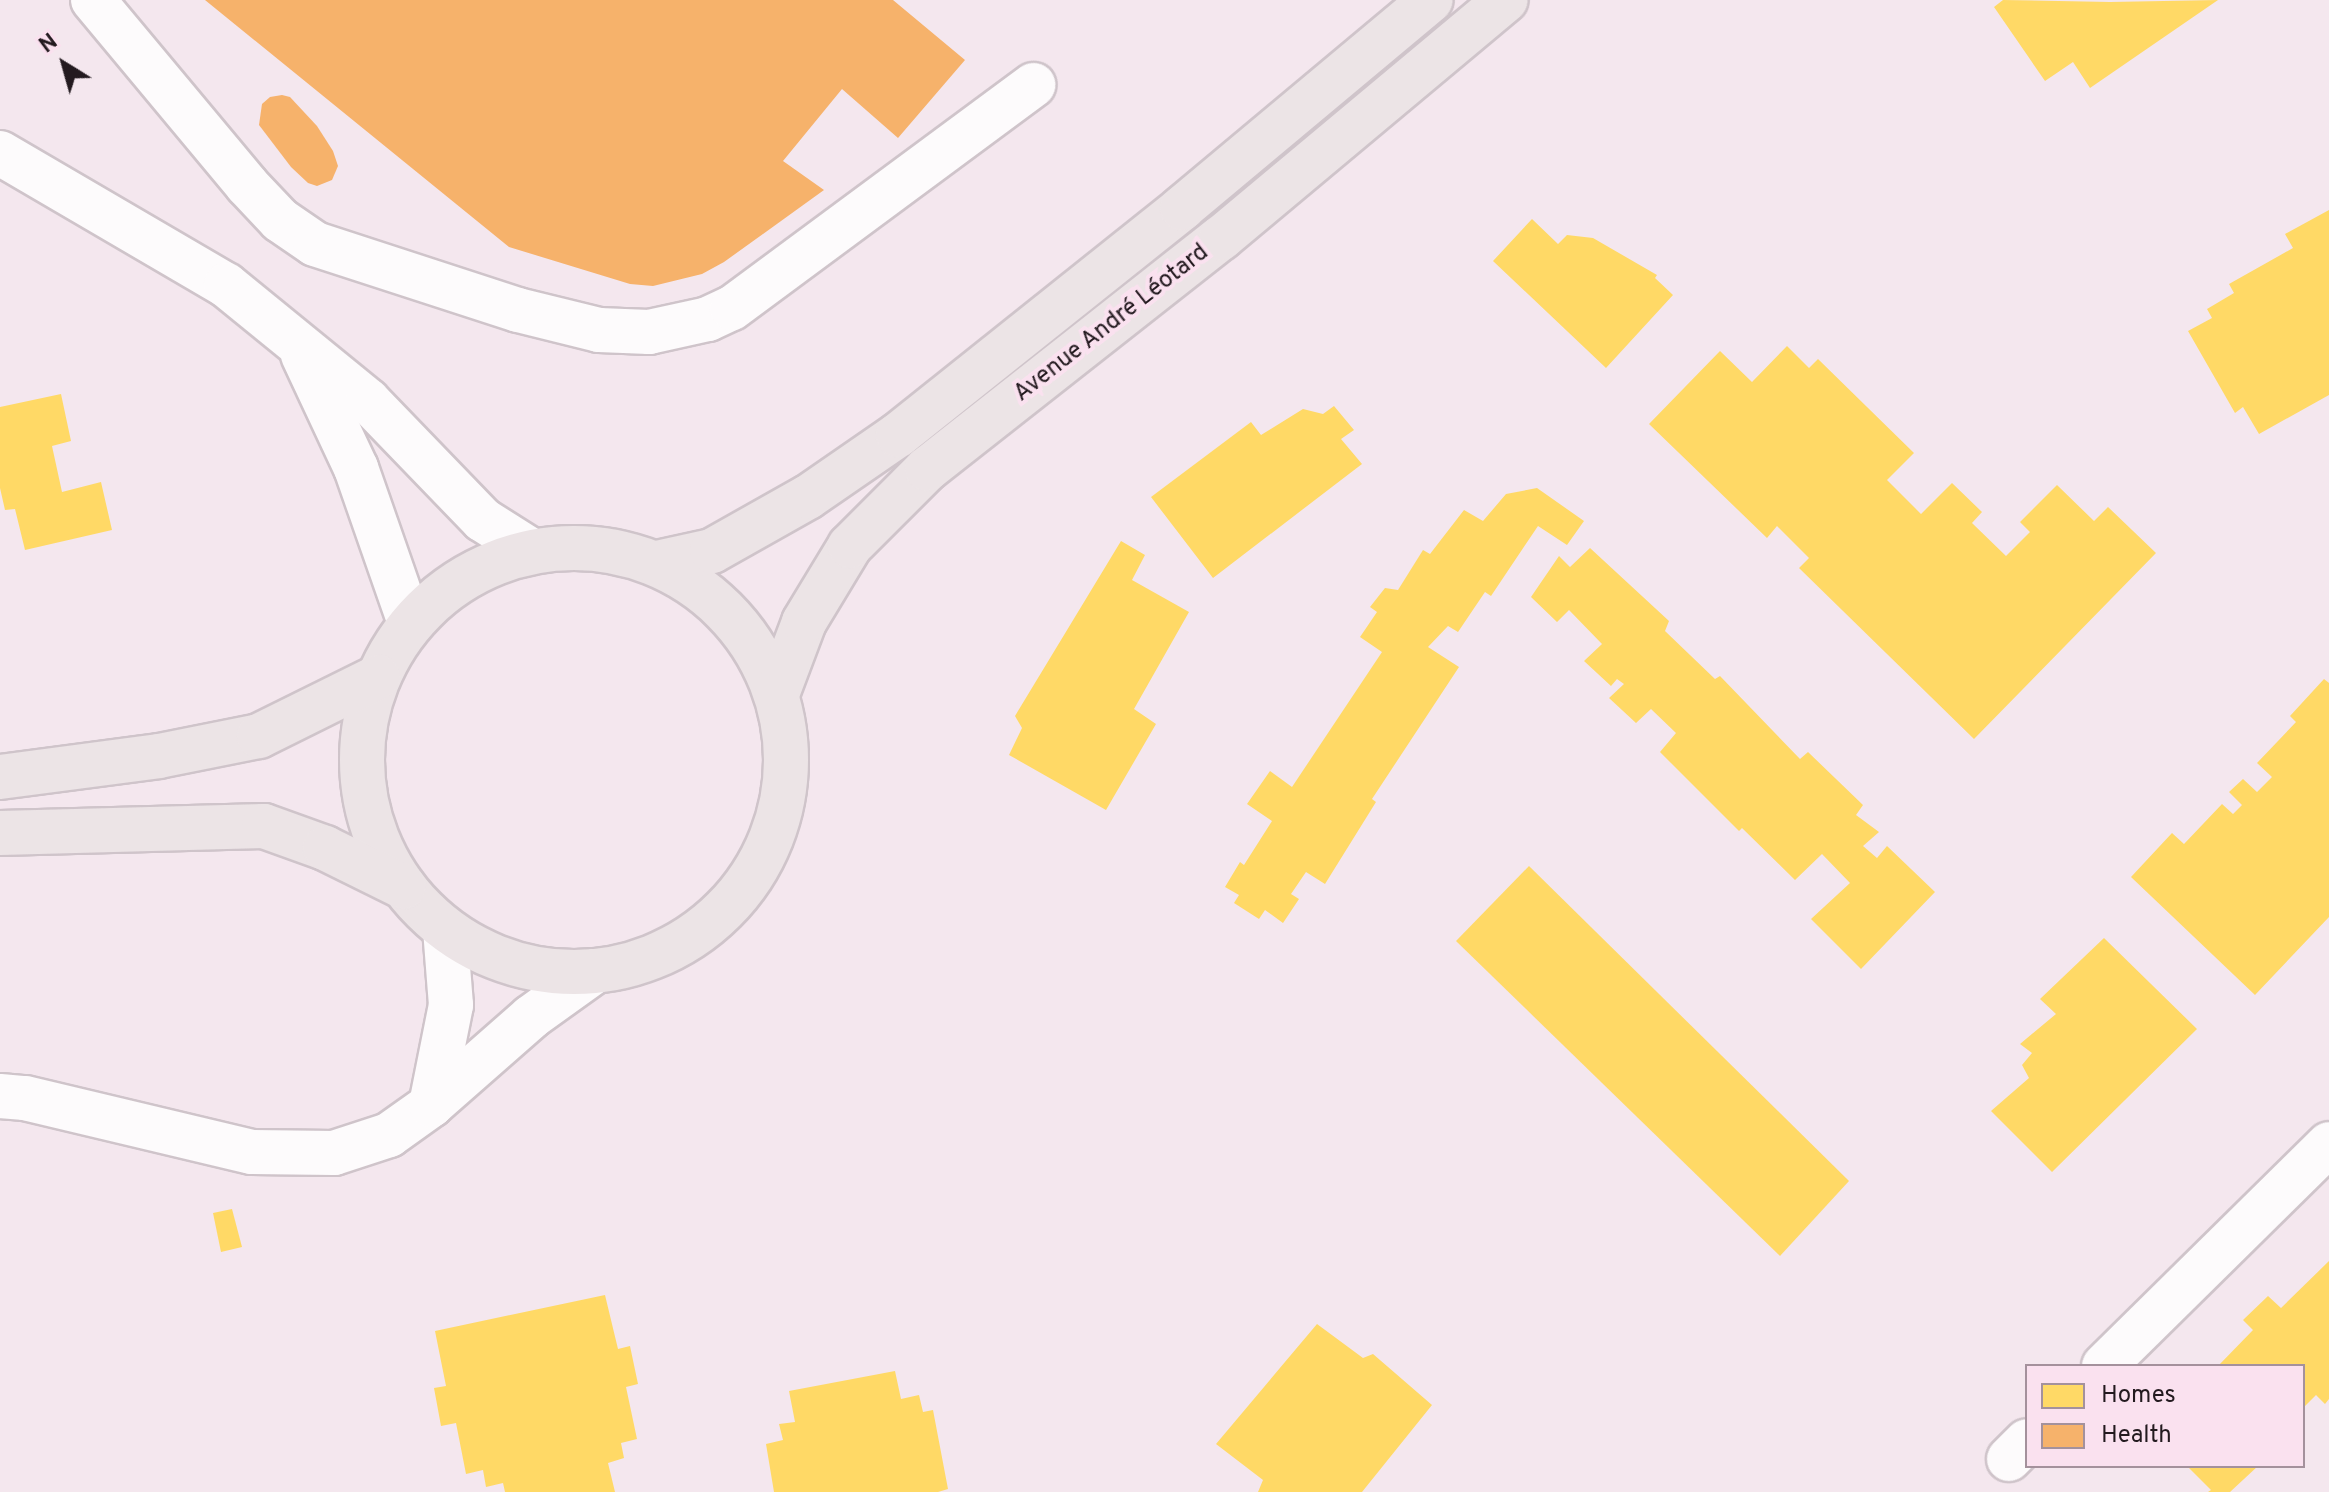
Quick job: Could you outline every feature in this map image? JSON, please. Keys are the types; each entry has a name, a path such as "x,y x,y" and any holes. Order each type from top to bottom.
{"main road":[{"name":"Avenue André Léotard","path":"657,563 712,551 808,497 898,435 1182,208 1431,0"},
{"name":"Avenue André Léotard","path":"777,694 804,622 850,546 927,469 1221,238 1506,0"},
{"path":"595,548 657,563 697,585 731,616 759,652 777,694 786,740 785,788 773,833 752,876 722,912 684,942 641,961 595,971 555,971 516,965 478,950 445,929 404,887 376,839 362,785 363,730 378,677 410,623 445,590 486,566 532,551 595,548"},
{"path":"0,777 159,756 259,736 378,677"},
{"path":"0,833 264,826 325,848 404,887"}],"street":[{"path":"93,0 247,185 280,220 315,244 518,310 599,330 649,332 708,319 732,308 1033,85"},
{"path":"0,153 226,285 368,401 483,520 532,551"},
{"path":"295,339 356,468 410,623"},
{"path":"431,1105 451,1005 445,929"},
{"path":"0,1096 25,1098 252,1152 334,1153 389,1135 431,1105 531,1017 595,971"},
{"path":"2106,1364 2329,1144"}],"building: Homes":[{"path":"2003,0 2218,0 2090,88 2073,62 2045,81 1994,7"},
{"path":"2329,210 2329,395 2259,434 2243,407 2235,413 2188,331 2212,318 2207,309 2234,293 2229,284 2293,248 2285,234"},
{"path":"1532,219 1558,244 1567,235 1593,238 1657,275 1655,278 1673,295 1606,368 1493,261"},
{"path":"1787,346 1809,368 1818,359 1914,453 1887,480 1921,514 1952,483 1982,512 1972,523 2006,556 2030,532 2020,522 2057,485 2094,521 2108,507 2156,553 1974,739 1799,568 1809,558 1777,526 1767,538 1649,424 1720,351 1752,382"},
{"path":"61,394 71,441 52,446 62,492 101,482 112,530 25,550 15,509 5,510 0,488 0,407"},
{"path":"1334,406 1354,430 1341,439 1362,464 1213,578 1151,497 1251,422 1261,435 1303,409 1323,414"},
{"path":"1537,488 1584,521 1567,545 1538,526 1491,596 1485,592 1458,632 1448,626 1428,647 1459,667 1372,799 1376,802 1325,884 1306,872 1291,894 1299,899 1283,923 1265,910 1259,919 1234,903 1239,895 1225,887 1240,862 1244,865 1272,821 1247,804 1270,771 1292,787 1382,652 1360,637 1377,612 1370,607 1385,588 1398,590 1423,550 1430,554 1464,510 1483,521 1506,494"},
{"path":"1121,541 1145,555 1132,580 1189,612 1134,709 1156,724 1106,810 1009,755 1022,728 1015,716"},
{"path":"1590,548 1669,621 1665,631 1715,679 1720,676 1800,759 1808,752 1863,805 1856,815 1879,832 1863,846 1877,858 1887,846 1935,892 1861,969 1811,919 1850,883 1822,854 1795,880 1742,828 1739,831 1660,752 1676,733 1651,709 1636,723 1609,698 1624,684 1617,679 1611,686 1584,661 1602,644 1569,610 1557,622 1531,597 1559,556 1570,567"},
{"path":"2324,679 2329,683 2329,917 2255,995 2131,877 2172,833 2184,844 2222,804 2233,814 2242,805 2229,792 2243,779 2257,792 2272,777 2257,763 2296,722 2290,716"},
{"path":"1529,866 1849,1181 1780,1256 1456,941"},
{"path":"2104,938 2197,1029 2052,1172 1991,1111 2029,1078 2022,1065 2032,1053 2020,1044 2056,1014 2040,999"},
{"path":"232,1209 242,1247 221,1252 213,1213"},
{"path":"2329,1261 2329,1399 2325,1404 2316,1395 2305,1406 2305,1364 2220,1364 2253,1330 2243,1320 2268,1296 2281,1308"},
{"path":"605,1295 618,1349 630,1346 638,1384 626,1387 637,1439 621,1443 624,1458 608,1463 615,1492 505,1492 503,1483 486,1487 483,1470 466,1474 456,1423 441,1426 434,1388 446,1386 435,1331"},
{"path":"1317,1324 1363,1358 1373,1354 1432,1405 1362,1492 1258,1492 1263,1480 1216,1444"},
{"path":"895,1371 901,1399 919,1395 923,1412 933,1410 948,1489 938,1492 774,1492 766,1444 783,1440 779,1424 795,1422 789,1391"},
{"path":"2189,1468 2256,1468 2230,1492 2208,1492 2211,1490"}],"building: Health":[{"path":"205,0 893,0 965,60 898,138 842,89 783,161 824,190 724,262 702,274 653,286 630,284 509,247"},
{"path":"270,97 290,97 317,126 333,151 338,166 332,180 317,186 308,183 291,167 259,125 262,104"}]}
